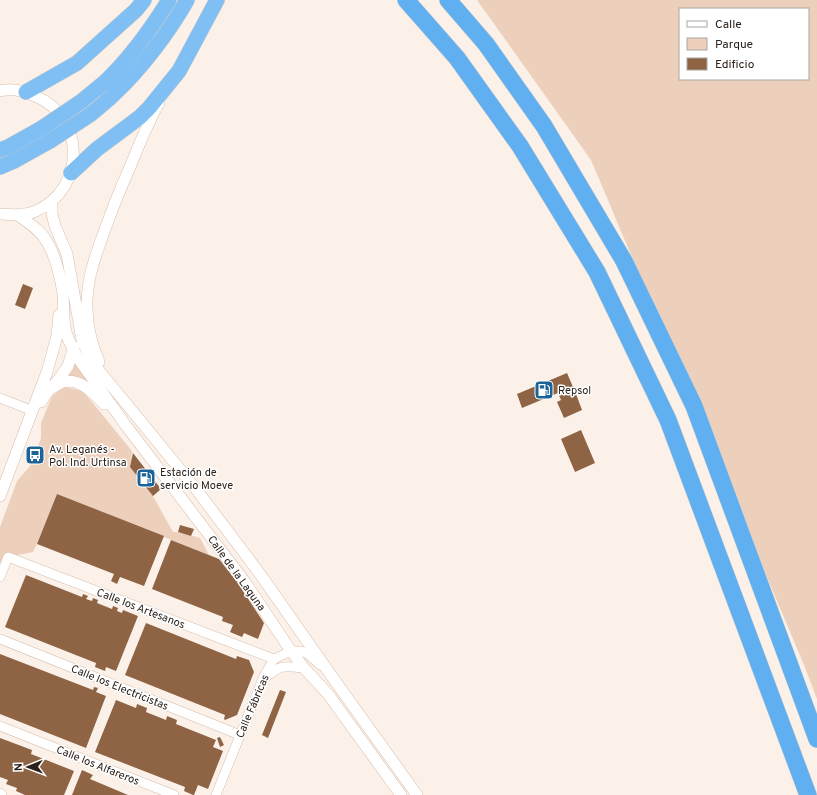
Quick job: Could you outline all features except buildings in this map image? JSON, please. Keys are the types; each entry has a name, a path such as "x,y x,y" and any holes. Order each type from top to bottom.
{"highway":[{"path":"26,92 77,63 136,10 144,0"},
{"path":"0,150 42,128 82,101 106,81 127,59 151,28 169,0"},
{"path":"0,166 14,161 50,141 91,114 114,94 135,72 162,39 187,0"},
{"path":"71,173 97,149 145,113 156,100 179,71 217,0"},
{"path":"406,0 457,58 520,146 597,272 665,413 808,795"},
{"path":"448,0 486,44 544,126 624,261 694,406 817,739"},
{"path":"464,68 480,106 498,133"},
{"path":"763,699 775,731 794,756"}],"street":[{"path":"118,394 101,366 91,339 88,323 87,300 90,276 96,253 117,197 151,117 179,71"},
{"path":"0,91 14,90 26,92 45,100 60,114 67,126 70,132 74,153 71,173 63,188 52,201 36,211 18,215 0,214"},
{"path":"52,201 52,214 55,226 68,254 82,340 96,367 118,394"},
{"path":"0,496 47,372 57,336 59,316 60,292 58,270 47,241 34,227 18,215"},
{"name":"Calle de la Laguna","path":"58,270 63,293 65,329 73,351 127,427 245,582 291,651 304,668 328,694 401,795"},
{"path":"33,411 68,366 73,351 75,334 72,279"},
{"path":"48,391 61,383 80,383 88,388 127,427"},
{"name":"Calle de la Laguna","path":"118,394 196,489 260,574 417,795"},
{"path":"0,398 33,411"},
{"name":"Calle los Artesanos","path":"0,577 8,557 274,659"},
{"name":"Calle los Electricistas","path":"0,639 240,734"},
{"path":"274,659 291,651 301,651 308,654 331,675"},
{"name":"Calle Fábricas","path":"216,795 261,682 274,659"},
{"path":"261,682 279,668 287,666 304,668"},
{"name":"Calle los Alfareros","path":"0,726 174,795"}],"green space":[{"path":"477,0 817,0 817,699 591,160"},
{"path":"76,360 91,384 77,377 65,378"},
{"path":"65,387 83,391 132,451 131,465 153,496 173,532 200,538 209,555 57,494 33,552 8,557 0,563 0,527 17,481 30,466 41,438 41,423 52,396"}],"place":[{"name":"Repsol","path":"544,390"},
{"name":"Av. Leganés - Pol. Ind. Urtinsa","path":"35,455"},
{"name":"Estación de servicio Moeve","path":"146,478"}]}
